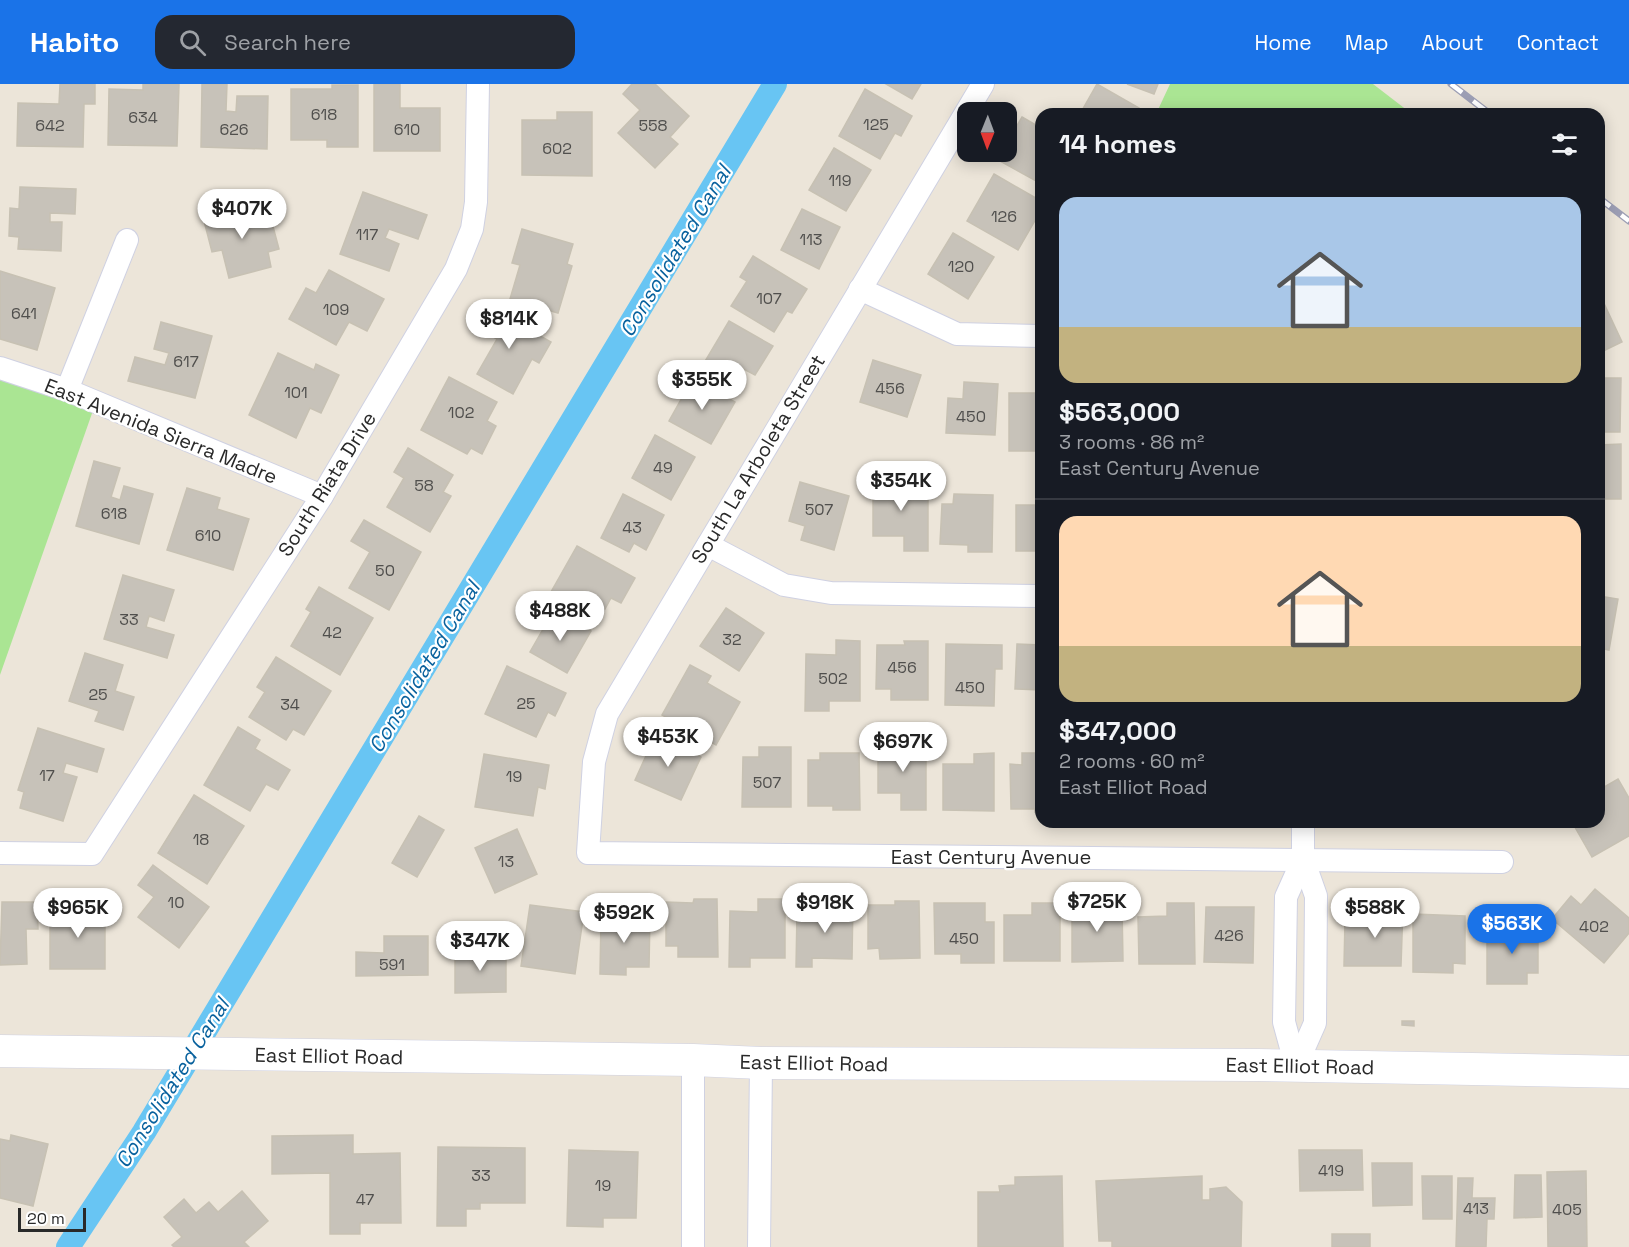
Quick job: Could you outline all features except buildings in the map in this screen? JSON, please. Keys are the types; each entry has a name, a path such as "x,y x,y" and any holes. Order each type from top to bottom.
{"main road":[{"name":"East Elliot Road","path":"0,1051 693,1060 761,1063 1296,1066 1629,1072"}],"street":[{"name":"South Riata Drive","path":"0,853 92,854 322,496 456,269 472,229 476,202 478,84"},
{"name":"South La Arboleta Street","path":"588,853 594,762 606,714 983,84"},
{"path":"67,390 127,240"},
{"path":"860,289 957,334 1035,336"},
{"name":"East Avenida Sierra Madre","path":"0,368 67,390 322,496"},
{"path":"708,545 784,585 831,593 1035,596"},
{"path":"1296,1066 1315,1023 1316,896 1304,859 1303,828"},
{"name":"East Century Avenue","path":"588,853 1502,862"},
{"path":"1296,1066 1284,1022 1286,897 1304,859"},
{"path":"693,1060 693,1247"},
{"path":"759,1247 761,1063"}],"green space":[{"path":"1170,84 1373,84 1404,108 1159,108"},
{"path":"0,368 96,402 0,675"}],"waterway":[{"name":"Consolidated Canal","path":"68,1247 144,1132 775,84"}],"railway":[{"path":"1451,84 1482,108"},
{"path":"1605,203 1629,221"}]}
